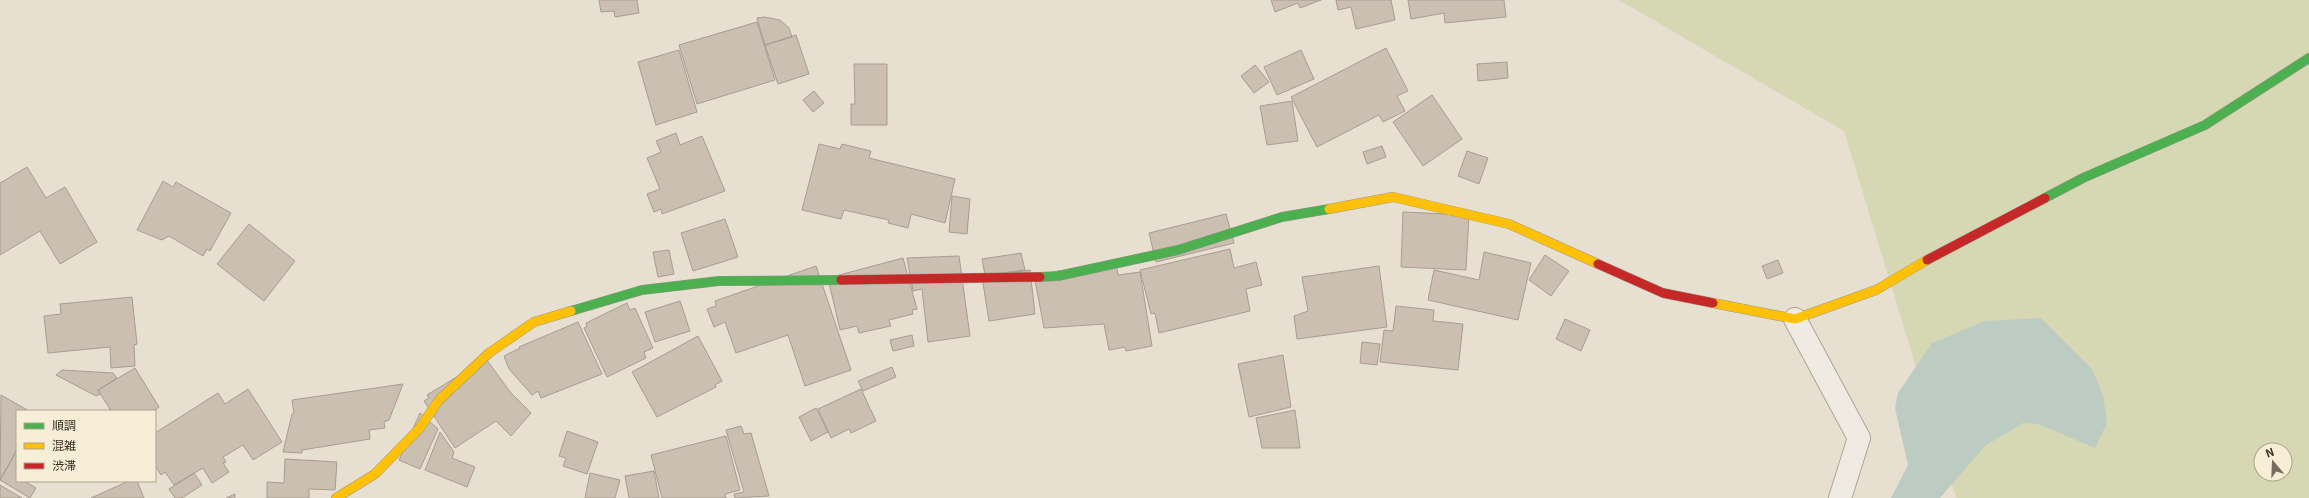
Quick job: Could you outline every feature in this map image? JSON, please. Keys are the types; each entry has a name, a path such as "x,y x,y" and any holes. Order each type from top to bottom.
{"street":[{"path":"336,498 376,474 419,429 438,400 489,353 534,322 642,290 719,281 993,279 1058,276 1178,250 1282,217 1393,197 1509,224 1663,293 1795,319 1876,290 1953,245 2083,178 2205,125 2309,58"},
{"path":"1795,319 1859,438 1840,498"}],"green space":[{"path":"1619,0 2309,0 2309,498 1956,498 1844,131"}],"shaded area":[{"path":"2041,318 2092,369 2103,395 2107,423 2095,448 2038,424 2023,423 1985,446 1940,498 1891,498 1908,465 1895,408 1898,393 1932,343 1985,321"}],"building":[{"path":"599,0 637,0 639,13 615,17 614,11 601,12"},
{"path":"1271,0 1321,0 1300,8 1298,3 1275,12"},
{"path":"1336,0 1391,0 1395,20 1356,29 1351,7 1338,10"},
{"path":"1408,0 1504,0 1506,17 1445,23 1444,13 1411,19"},
{"path":"765,17 780,20 789,28 792,37 765,45 757,18"},
{"path":"757,22 775,80 697,104 679,45"},
{"path":"796,35 809,74 778,84 765,45"},
{"path":"1386,48 1408,91 1397,96 1405,111 1383,122 1379,115 1317,147 1291,97"},
{"path":"679,50 697,112 656,125 638,62"},
{"path":"1301,50 1314,79 1277,95 1264,67"},
{"path":"1507,62 1508,78 1478,81 1477,64"},
{"path":"854,64 887,64 887,125 851,125 851,104 855,104"},
{"path":"1255,65 1269,82 1254,93 1241,76"},
{"path":"814,91 824,103 813,112 803,100"},
{"path":"1432,95 1462,139 1423,166 1393,122"},
{"path":"1292,101 1298,141 1267,145 1260,106"},
{"path":"676,133 680,145 702,136 725,191 662,214 661,209 654,212 647,194 660,189 647,158 661,152 656,141"},
{"path":"819,144 840,149 842,144 871,151 869,158 955,179 945,223 911,214 908,228 888,223 889,220 844,210 841,219 802,210"},
{"path":"1382,146 1386,157 1367,164 1363,152"},
{"path":"1467,151 1488,158 1479,184 1458,176"},
{"path":"27,167 46,198 65,187 97,242 60,264 40,231 0,255 0,183"},
{"path":"163,181 173,187 176,182 231,213 210,251 207,249 203,256 169,236 162,240 137,230"},
{"path":"952,196 970,199 967,234 949,232"},
{"path":"1403,212 1469,215 1466,270 1401,267"},
{"path":"1226,214 1234,243 1156,262 1149,233"},
{"path":"725,219 738,257 693,271 681,233"},
{"path":"249,224 295,261 264,301 217,264"},
{"path":"1230,249 1234,268 1256,262 1262,285 1246,289 1250,311 1159,333 1155,313 1151,314 1140,270"},
{"path":"669,250 674,274 658,277 653,252"},
{"path":"1484,252 1531,263 1518,320 1428,300 1434,270 1479,280"},
{"path":"1021,253 1025,270 985,275 982,259"},
{"path":"1545,255 1569,271 1551,296 1529,280"},
{"path":"959,256 970,336 928,342 922,289 913,291 907,258"},
{"path":"903,258 917,309 912,310 913,314 889,320 891,326 859,333 857,326 840,330 828,278"},
{"path":"1778,260 1783,273 1767,279 1762,266"},
{"path":"1116,262 1118,275 1140,272 1152,346 1126,351 1125,347 1109,350 1104,324 1044,328 1034,275"},
{"path":"816,266 851,370 805,386 788,335 736,353 725,322 714,327 707,309 716,306 715,301"},
{"path":"1379,266 1387,327 1297,339 1294,316 1308,311 1302,277"},
{"path":"1030,270 1035,314 989,321 982,277"},
{"path":"132,297 137,344 134,345 135,366 111,368 110,347 48,353 44,316 61,314 60,304"},
{"path":"680,301 690,331 655,342 645,312"},
{"path":"627,303 630,310 635,308 653,348 644,352 646,358 607,377 584,328 587,326 586,323"},
{"path":"1396,306 1434,310 1433,321 1463,324 1458,370 1380,362 1384,330 1393,331"},
{"path":"1565,319 1590,330 1581,351 1556,339"},
{"path":"578,322 602,374 541,398 538,391 532,395 509,369 504,356 520,348 519,347"},
{"path":"912,335 914,346 893,351 890,340"},
{"path":"698,336 722,381 715,385 716,387 657,417 632,372"},
{"path":"1362,342 1380,344 1377,365 1360,363"},
{"path":"1283,355 1291,407 1249,417 1238,364"},
{"path":"486,359 511,393 531,413 511,436 496,421 455,448 424,401 429,398 427,395"},
{"path":"892,367 896,377 863,391 858,381"},
{"path":"135,368 159,407 154,410 110,410 98,390"},
{"path":"62,370 113,373 117,378 98,390 100,394 96,396 56,375"},
{"path":"403,384 389,420 384,422 385,428 369,430 370,439 302,450 302,453 283,452 292,414 294,413 292,400"},
{"path":"248,389 282,442 253,460 243,445 223,457 226,462 223,463 229,472 212,483 203,468 174,485 165,472 161,475 156,467 156,432 218,393 225,404"},
{"path":"861,389 876,421 851,433 849,429 831,438 818,409"},
{"path":"1,395 27,410 16,410 16,452 0,480"},
{"path":"816,408 828,432 811,441 799,417"},
{"path":"1295,410 1300,448 1262,448 1256,418"},
{"path":"420,413 438,429 420,469 399,460"},
{"path":"741,426 744,434 751,433 769,496 735,498 734,494 744,492 726,430"},
{"path":"567,431 598,442 587,474 563,466 566,458 559,456"},
{"path":"440,432 454,452 452,458 475,467 467,487 425,470"},
{"path":"726,436 740,490 725,494 726,498 662,498 651,455"},
{"path":"16,452 16,482 26,482 36,488 30,498 0,480"},
{"path":"285,459 337,462 335,490 309,489 309,498 267,498 267,482 284,483"},
{"path":"654,471 659,498 629,498 625,476"},
{"path":"194,473 202,485 182,498 175,498 169,489"},
{"path":"590,473 620,480 615,498 585,498"},
{"path":"127,482 137,482 144,498 91,498"},
{"path":"0,485 22,498 0,498"},
{"path":"235,494 235,498 226,498"}],"traffic: fast":[{"path":"2045,198 2083,178 2205,125 2309,58"},
{"path":"1040,277 1058,276 1178,250 1282,217 1329,209"},
{"path":"571,311 642,290 719,281 841,280"}],"traffic: slow":[{"path":"1329,209 1393,197 1509,224 1598,264"},
{"path":"1713,303 1795,319 1876,290 1927,260"},
{"path":"336,498 375,474 419,429 439,400 489,353 534,322 571,311"}],"traffic: jam":[{"path":"1927,260 2045,198"},
{"path":"1598,264 1663,293 1713,303"},
{"path":"841,280 1040,277"}]}
